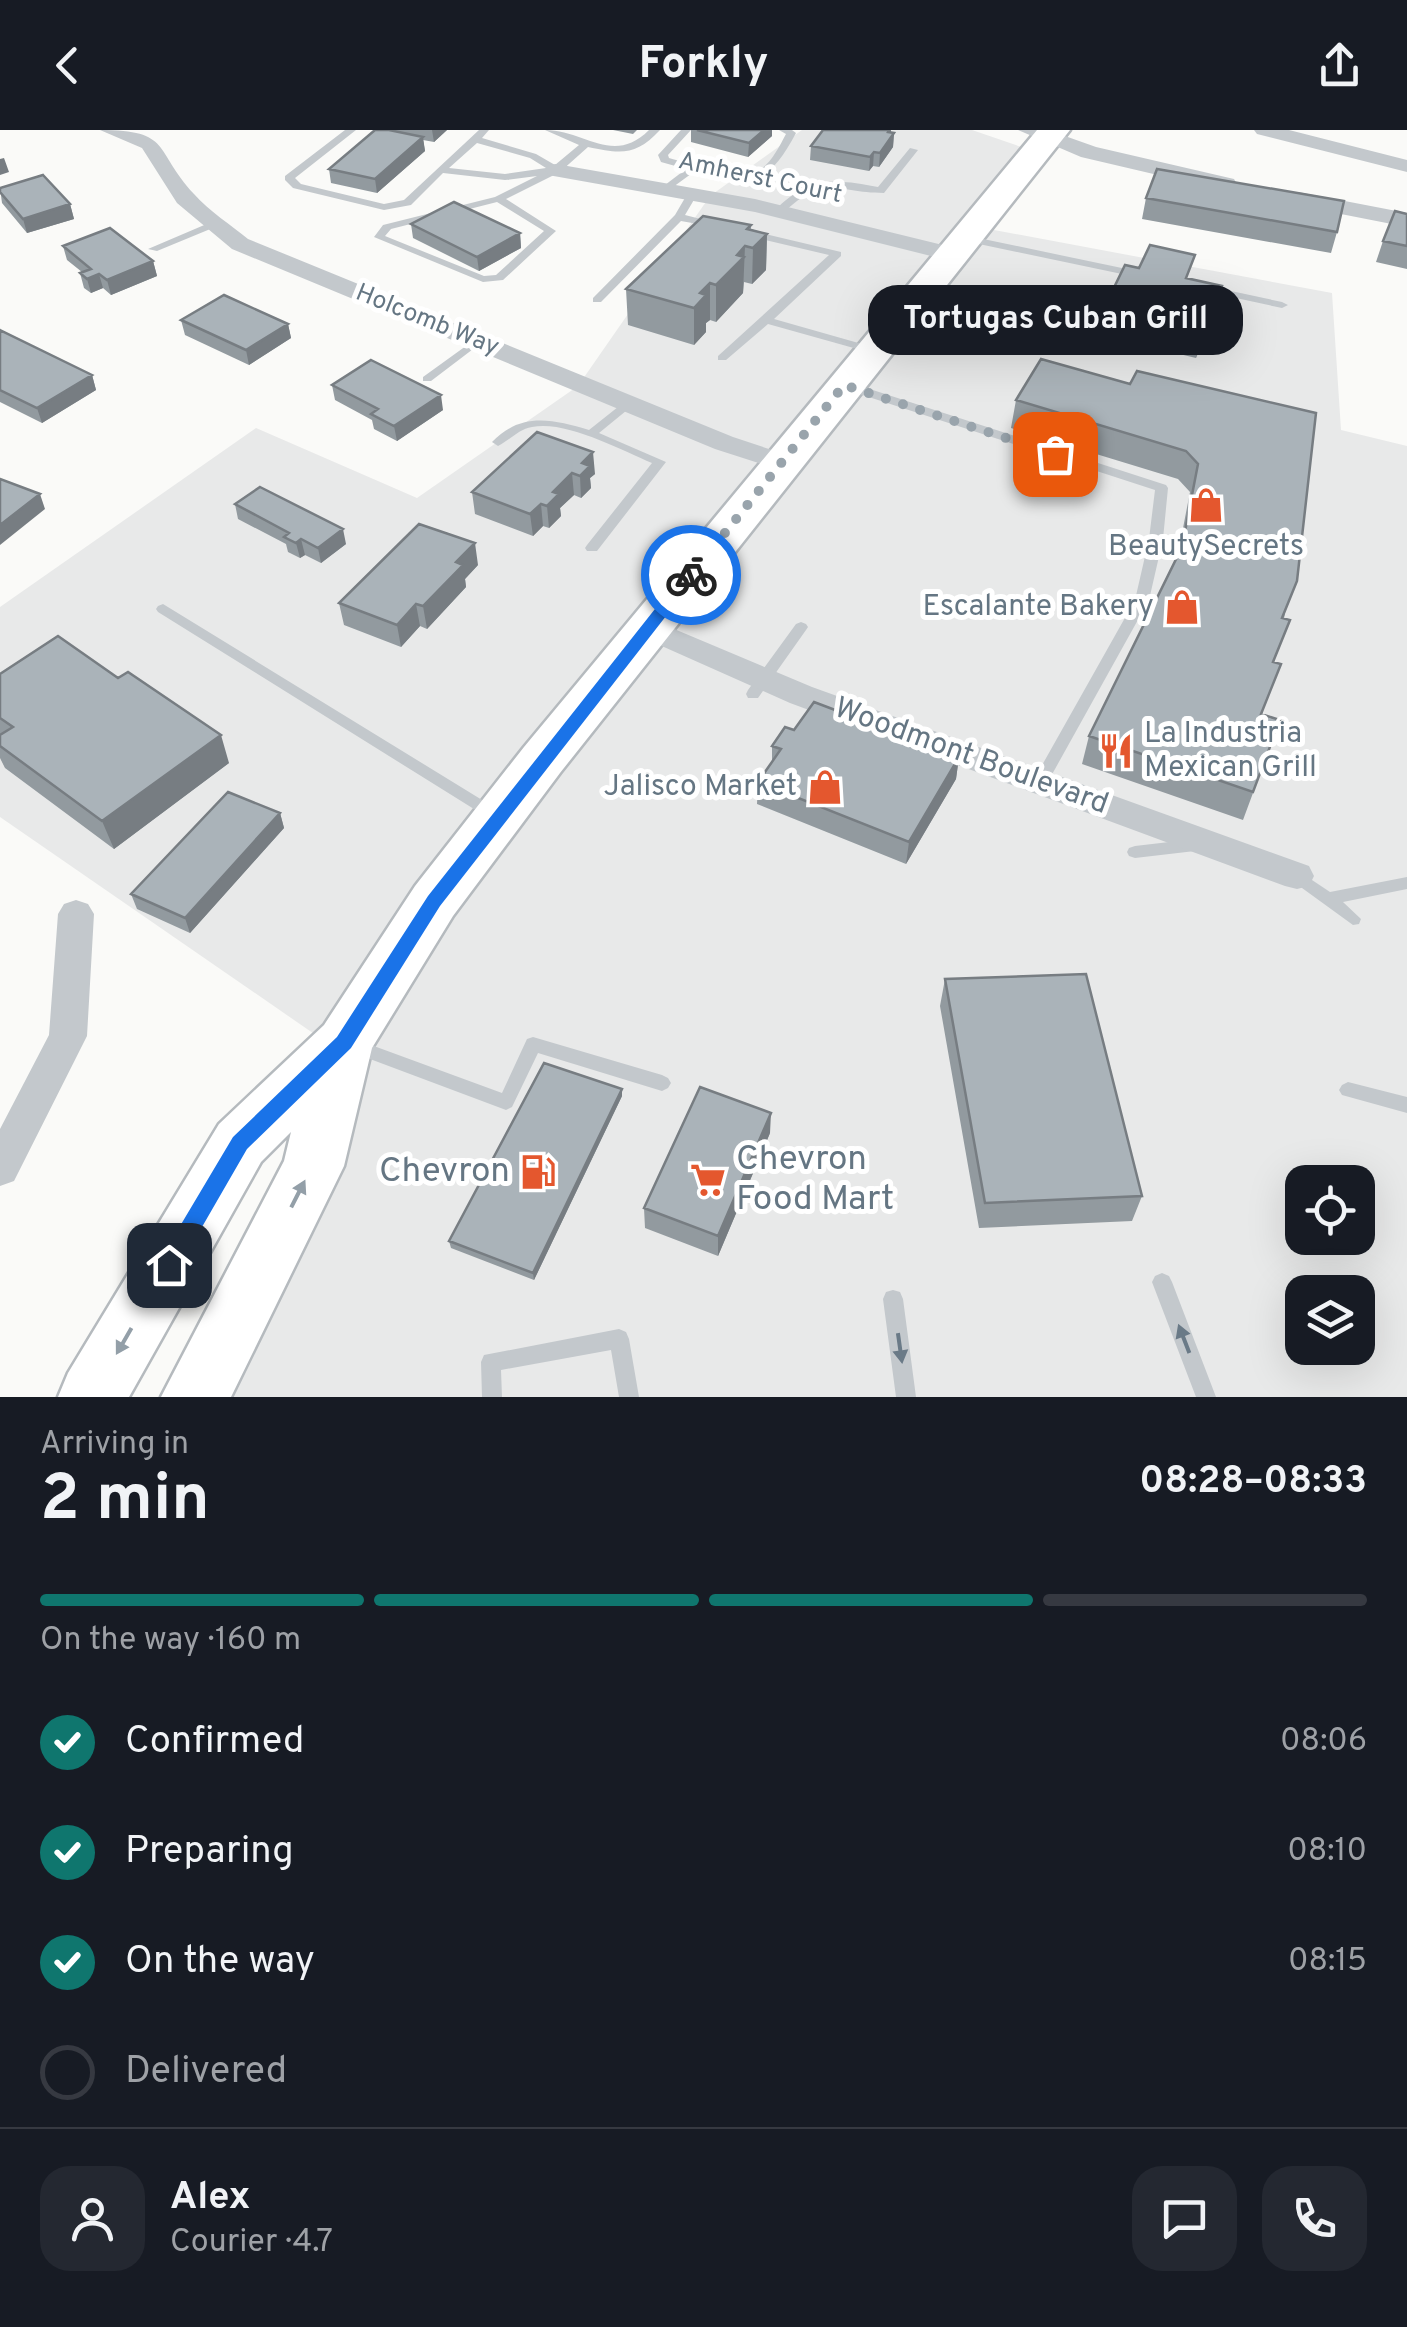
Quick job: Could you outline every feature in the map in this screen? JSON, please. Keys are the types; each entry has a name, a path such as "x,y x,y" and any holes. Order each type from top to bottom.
{"main road":[{"path":"92,1397 240,1143 344,1042 434,901 498,817 957,246 1043,133"},
{"path":"195,1397 313,1166 344,1042"}],"street":[{"name":"Holcomb Way","path":"110,130 150,144 185,198 240,244 628,404 780,462"},
{"path":"1002,130 1043,133 1090,152 1407,220"},
{"path":"1264,130 1407,166"},
{"name":"Amherst Court","path":"556,170 681,190 957,246"},
{"name":"Woodmont Boulevard","path":"648,628 759,686 1297,876"},
{"path":"0,1168 68,1036 76,914"}],"lane":[{"path":"350,130 290,178 297,186 384,207 406,203 484,130"},
{"path":"550,130 586,144 627,151 640,147 655,130"},
{"path":"686,130 663,155 665,160 748,178 758,175 782,149 791,133 784,130"},
{"path":"475,139 533,156 556,170"},
{"path":"499,199 551,231 499,278 483,279 378,236 386,228 499,199 556,170 586,144"},
{"path":"779,211 801,189 836,182 880,191 912,150"},
{"path":"597,300 679,217 681,190 694,167"},
{"path":"440,170 505,178 556,170"},
{"path":"679,217 837,254 722,358"},
{"path":"153,249 216,223"},
{"path":"957,246 1141,276"},
{"path":"1186,285 1282,304"},
{"path":"766,320 872,350"},
{"path":"427,379 477,342"},
{"path":"844,385 1162,488 1156,539 1142,600 1040,783"},
{"path":"591,434 628,404"},
{"path":"498,442 514,426 544,421 591,434 660,462 592,548"},
{"path":"163,609 498,817"},
{"path":"759,686 801,627"},
{"path":"1135,852 1208,843"},
{"path":"1297,876 1353,919"},
{"path":"1327,899 1407,883"},
{"path":"344,1042 506,1102 533,1044 662,1083"},
{"path":"1348,1090 1407,1105"},
{"path":"1162,1282 1206,1397"},
{"path":"893,1299 906,1397"},
{"path":"492,1397 491,1362 619,1339 630,1397"}],"shaded area":[{"path":"802,130 972,130 1033,151 978,227 1332,293 1341,430 1407,446 1407,1397 195,1397 365,1069 0,817 0,607 256,428 417,498 578,386 710,196"}],"building":[{"path":"375,130 423,137 375,179 329,169"},
{"path":"697,130 764,130 749,143"},
{"path":"823,130 894,133 880,153 874,152 870,157 811,146"},
{"path":"1157,169 1344,201 1337,232 1146,198"},
{"path":"43,175 70,204 23,219 0,188"},
{"path":"454,202 520,233 477,257 411,224"},
{"path":"1395,211 1407,214 1407,246 1383,241"},
{"path":"703,216 751,225 747,229 767,234 753,248 745,246 737,255 744,257 716,285 710,283 700,293 706,295 694,308 626,289"},
{"path":"110,228 153,261 107,280 99,274 87,279 80,273 91,269 63,246"},
{"path":"1150,245 1195,255 1186,278 1222,286 1202,336 1155,326 1157,321 1103,310 1125,265 1139,268"},
{"path":"224,295 288,324 246,350 181,320"},
{"path":"0,330 92,375 37,408 0,390"},
{"path":"1041,359 1130,384 1137,371 1316,413 1297,581 1282,618 1290,620 1273,662 1281,664 1261,714 1280,720 1253,792 1089,736 1182,547 1198,464 1186,451 1016,400"},
{"path":"371,360 441,395 394,426 371,414 378,409 332,385"},
{"path":"537,432 593,452 582,463 590,466 580,476 572,473 553,492 559,494 547,506 541,504 530,514 472,492"},
{"path":"0,479 40,494 0,525"},
{"path":"260,487 343,529 318,548 301,539 296,543 284,537 289,533 235,504"},
{"path":"419,524 475,543 456,562 463,565 423,606 416,604 397,625 339,603"},
{"path":"58,636 118,678 128,672 221,735 102,821 0,746 0,735 13,727 0,718 0,674"},
{"path":"814,702 959,757 909,842 758,782 781,749 772,746 785,727 794,730"},
{"path":"228,792 280,813 185,918 131,894"},
{"path":"1086,974 1142,1196 985,1203 945,979"},
{"name":"Chevron","path":"544,1063 622,1089 533,1273 449,1241"},
{"name":"Chevron Food Mart","path":"700,1087 771,1113 718,1236 644,1208"}],"way so far":[{"path":"691,575 844,385 1055,454"}],"place":[{"name":"Tortugas Cuban Grill","path":"1055,454"},
{"name":"BeautySecrets","path":"1206,505"},
{"name":"Escalante Bakery","path":"1182,607"},
{"name":"La Industria Mexican Grill","path":"1116,751"},
{"name":"Jalisco Market","path":"825,787"},
{"name":"Chevron","path":"538,1172"},
{"name":"Chevron Food Mart","path":"708,1180"}],"route":[{"path":"169,1265 240,1143 344,1042 434,901 691,575"}]}
